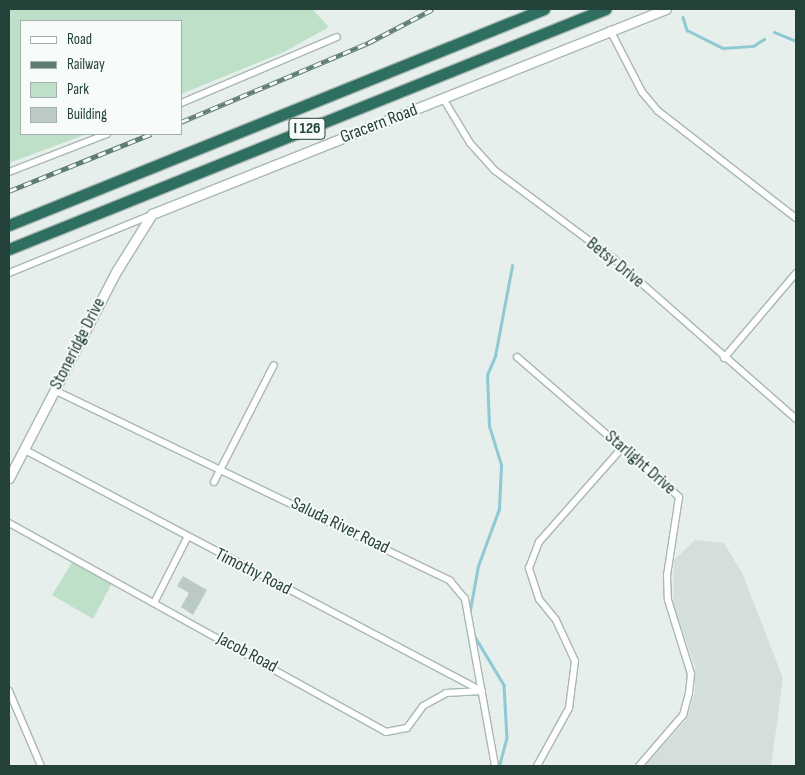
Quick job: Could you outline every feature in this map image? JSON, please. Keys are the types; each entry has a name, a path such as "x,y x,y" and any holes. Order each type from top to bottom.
{"highway":[{"path":"444,50 531,9"},
{"name":"I 126","path":"9,225 544,9"},
{"name":"I 126","path":"9,249 606,9"}],"street":[{"name":"Gracern Road","path":"9,273 152,214 444,100 610,30 666,9"},
{"path":"610,30 642,92 658,111 796,218"},
{"path":"182,102 337,37"},
{"name":"Betsy Drive","path":"444,100 470,143 494,170 614,259 724,358 796,419"},
{"path":"9,172 104,135"},
{"name":"Stoneridge Drive","path":"9,478 117,270 152,214"},
{"path":"724,358 796,272"},
{"name":"Starlight Drive","path":"517,357 679,497 668,558 668,600 691,674 683,715 639,766"},
{"path":"214,482 274,365"},
{"name":"Saluda River Road","path":"54,390 221,468 450,580 465,599 495,766"},
{"path":"537,766 569,708 575,661 556,620 539,599 529,568 539,542 622,448"},
{"name":"Timothy Road","path":"25,450 187,538 482,691"},
{"name":"Jacob Road","path":"9,523 386,732 406,728 423,706 446,693 482,691"},
{"path":"154,603 187,538"},
{"path":"9,691 41,766"}],"shaded area":[{"path":"695,540 724,543 742,573 783,678 771,766 645,766 686,720 695,692 695,667 673,604 674,560"}],"green space":[{"path":"9,9 312,9 329,27 282,53 182,94 182,20 20,20 20,135 84,135 9,163"},
{"path":"74,559 113,581 93,619 52,595"}],"building":[{"path":"183,576 207,590 193,615 181,607 189,593 177,586"}],"waterway":[{"path":"683,17 687,30 723,48 753,46 764,39"},
{"path":"774,32 796,41"},
{"path":"470,610 478,566 499,509 501,465 489,426 487,375 495,356 512,266"},
{"path":"474,635 504,685 507,738 500,764"}],"railway":[{"path":"182,122 368,43 433,9"},
{"path":"9,191 149,135"}]}
